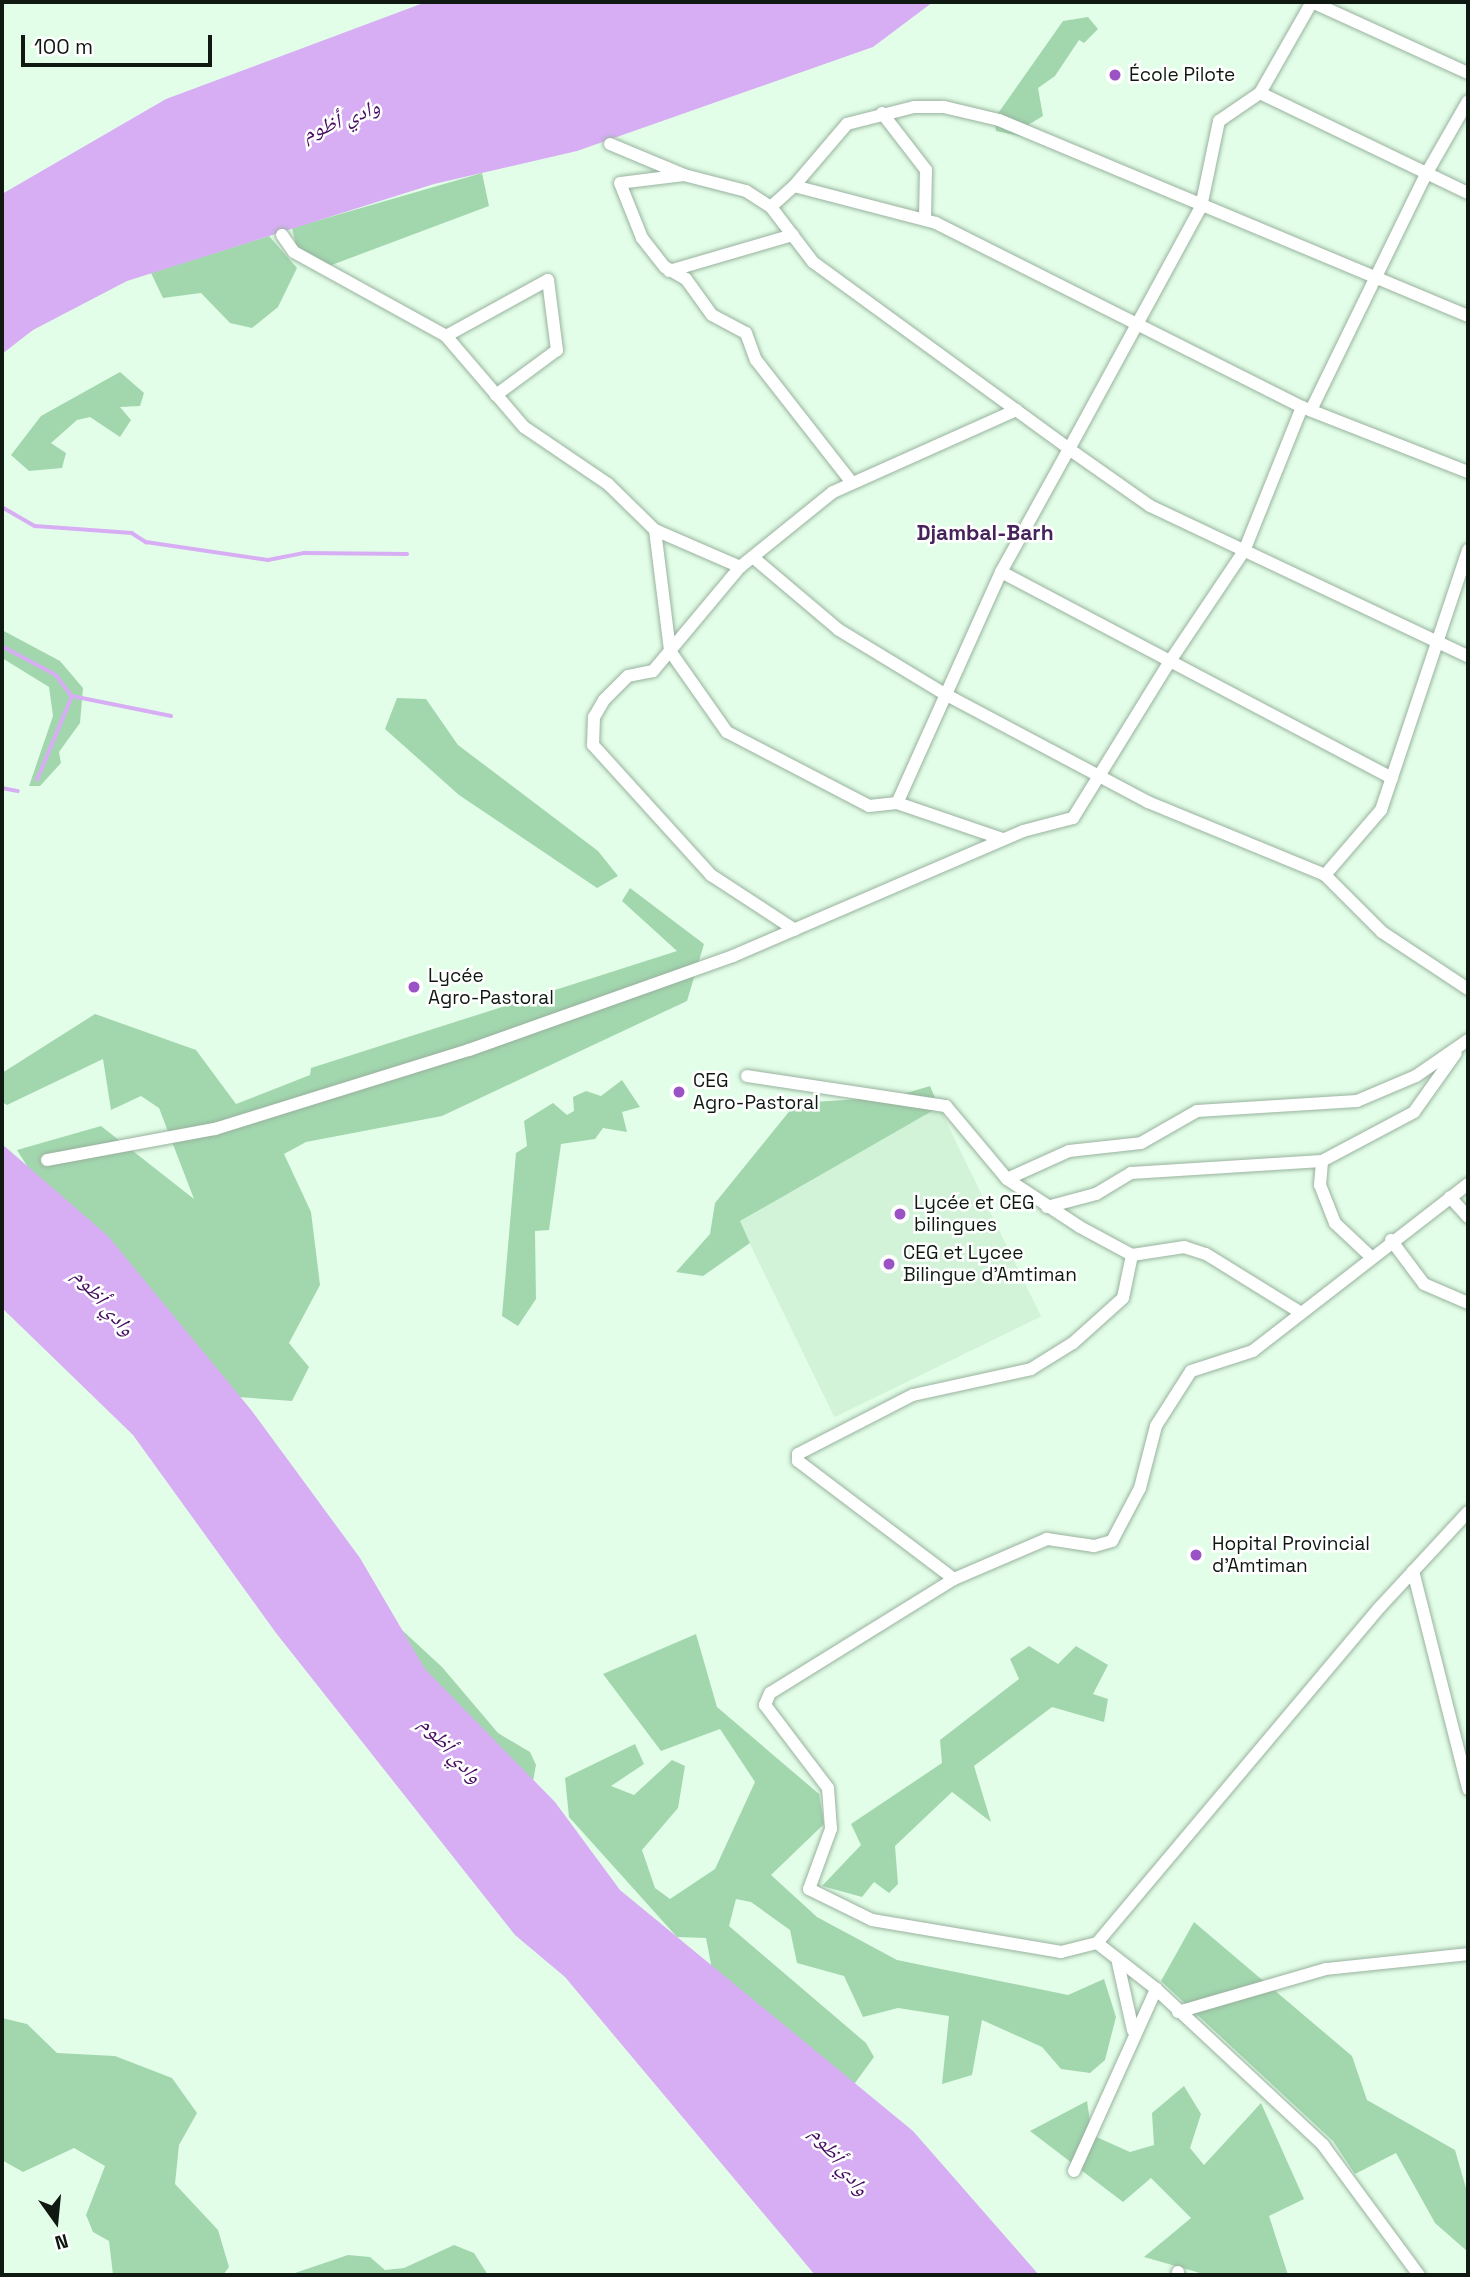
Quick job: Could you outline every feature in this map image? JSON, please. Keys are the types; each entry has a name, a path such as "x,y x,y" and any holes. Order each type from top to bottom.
{"street":[{"path":"897,803 943,693 1000,572 1200,207 1219,121 1260,93 1312,2 1468,73"},
{"path":"1260,93 1425,176 1468,193"},
{"path":"47,1160 215,1129 469,1050 795,930 1003,839 1080,814 1098,777 1170,661 1244,551 1306,408 1379,279 1425,176 1468,101"},
{"path":"771,207 794,186 839,128 882,113 944,107 999,120 1200,207 1468,316"},
{"path":"882,113 926,170 925,218"},
{"path":"610,144 684,175 746,191 771,207 822,270 1150,506 1468,656"},
{"path":"684,175 620,183 642,238 670,271 687,279 712,315 746,333 757,360 852,483"},
{"path":"794,186 925,218 1133,326 1306,408 1468,472"},
{"path":"282,235 294,252 446,336 524,427 608,484 655,530 740,567"},
{"path":"670,271 793,235"},
{"path":"446,336 548,280 557,350 495,395"},
{"path":"795,930 711,875 597,756 593,731 598,707 628,676 653,671 740,567 755,559 852,483 1016,410"},
{"path":"655,530 670,651 727,732 869,806 897,803 1003,839"},
{"path":"1325,875 1381,810 1468,550"},
{"path":"755,559 839,631 943,693 1098,777 1325,875 1382,932 1468,989"},
{"path":"1000,572 1392,778"},
{"path":"1047,1207 1096,1194 1131,1172 1322,1161 1414,1112 1439,1085 1464,1044"},
{"path":"1007,1179 1069,1151 1141,1143 1197,1111 1357,1101 1416,1076 1464,1044"},
{"path":"747,1076 946,1106 1007,1179 1047,1207 1132,1255 1184,1247 1206,1254 1298,1311"},
{"path":"1322,1161 1320,1185 1335,1223 1370,1256"},
{"path":"1468,1184 1298,1311 1253,1351 1199,1365 1176,1388 1156,1426 1140,1488 1112,1541 1094,1546 1047,1539 954,1579 765,1699 828,1788 831,1829 809,1889 872,1920 1061,1952 1097,1943 1413,1571 1468,1512"},
{"path":"1450,1197 1468,1217"},
{"path":"1391,1240 1424,1284 1468,1303"},
{"path":"954,1579 798,1461 799,1454 913,1395 1031,1369 1073,1343 1123,1298 1132,1255"},
{"path":"1413,1571 1468,1788"},
{"path":"1097,1943 1156,1989 1323,2145 1419,2275"},
{"path":"1178,2012 1326,1969 1468,1954"},
{"path":"1118,1962 1133,2030"},
{"path":"1074,2171 1133,2030 1156,1989"}],"shaded area":[{"path":"1088,17 1098,29 1084,43 1079,40 1055,76 1038,88 1043,116 1028,125 1024,137 996,131 994,119 1063,21"},
{"path":"482,173 489,206 329,266 297,249 292,228"},
{"path":"269,236 297,268 278,307 252,328 230,323 201,293 163,298 151,273"},
{"path":"120,372 144,393 140,406 120,407 131,420 120,437 90,417 77,420 51,443 66,453 62,468 29,471 11,455 41,416"},
{"path":"2,630 60,661 83,688 80,723 59,752 61,763 40,786 29,786 53,716 49,687 2,658"},
{"path":"397,698 426,699 458,745 598,851 618,876 597,888 459,795 385,729"},
{"path":"630,888 704,944 687,1001 442,1116 306,1142 284,1154 311,1212 320,1285 289,1343 309,1367 292,1401 238,1397 39,1185 17,1150 101,1126 194,1199 159,1108 141,1096 111,1110 103,1059 7,1105 2,1102 2,1073 95,1014 196,1050 236,1104 310,1075 311,1068 677,951 622,901"},
{"path":"622,1080 640,1107 622,1112 627,1132 603,1128 595,1139 561,1144 549,1230 535,1231 536,1299 518,1326 502,1316 516,1153 527,1146 524,1121 553,1103 567,1115 574,1111 573,1097 586,1091 601,1096"},
{"path":"930,1086 939,1107 740,1221 750,1243 703,1276 676,1272 710,1234 715,1203 796,1103 893,1097"},
{"path":"939,1107 1041,1316 834,1417 732,1208"},
{"path":"389,1618 442,1667 498,1733 530,1752 536,1765 531,1792 461,1738"},
{"path":"696,1634 717,1707 819,1794 824,1824 771,1875 817,1917 897,1960 1068,1995 1104,1979 1116,2017 1105,2060 1090,2073 1061,2069 1042,2047 982,2020 972,2075 942,2084 949,2016 898,2008 863,2017 844,1976 797,1963 790,1930 751,1902 736,1899 729,1926 866,2043 874,2057 836,2109 714,1980 706,1938 677,1937 569,1817 565,1778 635,1744 644,1764 611,1786 634,1795 672,1760 685,1766 678,1808 642,1850 655,1888 670,1899 715,1869 755,1782 720,1729 661,1751 603,1674"},
{"path":"1029,1646 1058,1664 1076,1646 1108,1665 1093,1694 1108,1699 1104,1722 1052,1707 974,1766 991,1822 952,1792 895,1846 898,1884 889,1893 874,1882 862,1897 822,1886 861,1845 851,1824 942,1763 940,1740 1019,1679 1010,1659"},
{"path":"1194,1922 1352,2056 1367,2100 1455,2150 1468,2195 1468,2252 1435,2223 1396,2153 1355,2174 1333,2141 1161,1981"},
{"path":"2,2018 27,2024 57,2053 115,2056 172,2078 197,2113 179,2145 175,2184 218,2230 229,2267 223,2275 113,2275 109,2241 93,2232 86,2215 105,2166 74,2148 23,2172 2,2160"},
{"path":"1184,2086 1201,2114 1190,2148 1204,2165 1261,2103 1304,2199 1269,2216 1288,2275 1207,2275 1144,2257 1191,2218 1151,2178 1123,2202 1030,2131 1087,2101 1092,2135 1130,2152 1154,2145 1152,2113"},
{"path":"454,2245 474,2253 488,2275 289,2275 348,2255 370,2257 385,2270 404,2268"}],"water":[{"name":"وادي أظوم","path":"426,2 933,2 873,47 577,151 434,184 127,281 33,330 2,354 2,194 166,99"},
{"name":"وادي أظوم","path":"2,1144 108,1236 252,1411 360,1558 425,1669 555,1802 620,1890 913,2131 1039,2275 815,2275 565,1977 515,1935 276,1633 133,1435 2,1308"}],"waterway":[{"path":"2,507 35,526 132,533 146,542 268,560 304,553 407,554"},
{"path":"2,646 56,675 72,696 171,716"},
{"path":"37,780 72,696"},
{"path":"2,788 18,791"}],"place":[{"name":"École Pilote","path":"1115,75"},
{"name":"Lycée Agro-Pastoral","path":"414,987"},
{"name":"CEG Agro-Pastoral","path":"679,1092"},
{"name":"Lycée et CEG bilingues","path":"900,1214"},
{"name":"CEG et Lycee Bilingue d'Amtiman","path":"889,1264"},
{"name":"Hopital Provincial d'Amtiman","path":"1196,1555"}],"district":[{"name":"Djambal-Barh","path":"985,533"}]}
